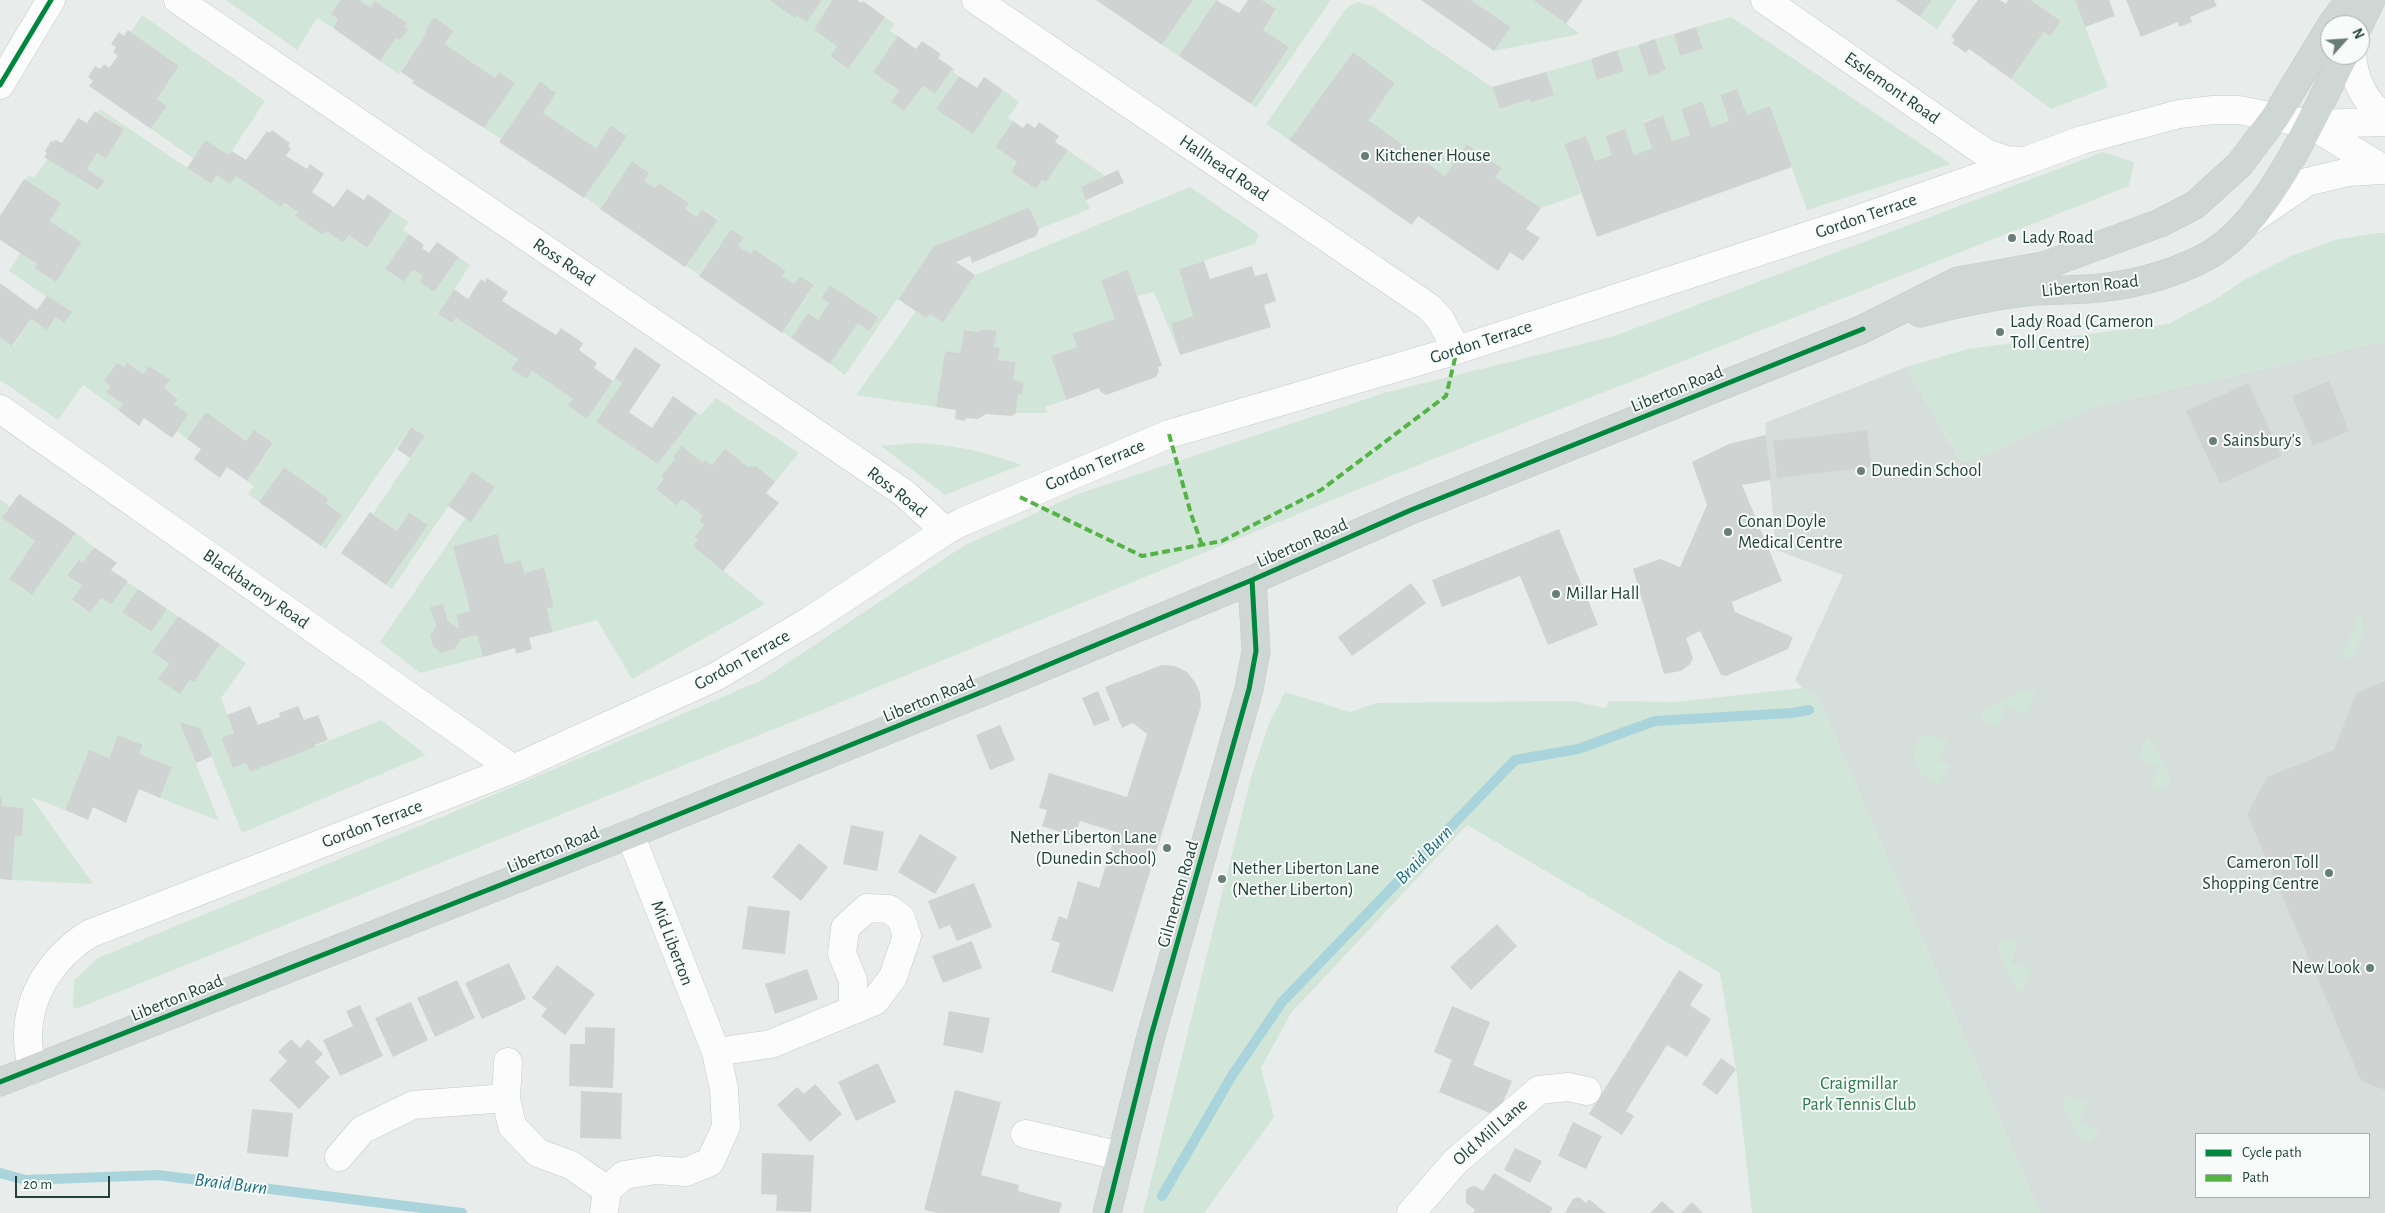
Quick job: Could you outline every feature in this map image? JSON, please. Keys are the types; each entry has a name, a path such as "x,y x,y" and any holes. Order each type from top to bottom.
{"main road":[{"name":"Liberton Road","path":"2339,15 2350,0"},
{"path":"2363,15 2370,0"},
{"name":"Liberton Road","path":"0,1082 630,834 1014,679 1252,580 1411,510 1863,329 1958,281 2043,266 2160,223 2195,205 2240,164 2276,116 2320,44"},
{"name":"Liberton Road","path":"1863,329 1961,302 2034,291 2100,288 2154,279 2211,253 2242,227 2282,174 2310,124 2339,65"},
{"name":"Gilmerton Road","path":"1107,1213 1151,1036 1249,689 1256,651 1252,580"}],"street":[{"path":"0,85 51,0"},
{"name":"Ross Road","path":"178,0 904,493 945,531"},
{"name":"Hallhead Road","path":"976,0 1429,307 1440,319 1457,350"},
{"name":"Esslemont Road","path":"1766,0 1986,153 2006,160 2025,161"},
{"path":"2353,65 2360,86 2370,103 2385,116"},
{"name":"Gordon Terrace","path":"32,1070 29,1030 32,1008 37,993 58,960 89,934 513,769 715,677 741,664 811,620 945,531 1169,434 1457,350 1856,220 2082,140 2178,114 2230,110 2276,116 2310,124"},
{"path":"2310,124 2385,122"},
{"path":"2310,124 2384,170"},
{"path":"2242,227 2307,182 2348,172 2384,170"},
{"name":"Blackbarony Road","path":"0,409 513,769"},
{"name":"Mid Liberton","path":"508,1062 506,1098 512,1126 538,1153 571,1165 606,1201 624,1175 656,1170 686,1172 710,1162 726,1127 724,1089 716,1052 630,834"},
{"path":"716,1052 771,1044 853,1010"},
{"name":"Old Mill Lane","path":"1411,1213 1455,1162 1539,1090 1568,1087 1587,1091"},
{"path":"339,1157 362,1130 413,1105 506,1098"},
{"path":"1025,1134 1121,1156"}],"shaded area":[{"path":"2385,341 2385,1213 2040,1213 1818,697 1802,688 1795,680 1843,575 1776,550 1765,423 1906,367 1961,462 1974,460 2090,408"}],"green space":[{"path":"226,0 340,0 331,14 338,19 333,28 317,18 297,50"},
{"path":"359,0 769,0 795,17 797,15 807,21 822,0 832,0 827,7 837,46 830,56 848,69 885,17 895,24 890,31 898,36 899,90 891,102 904,110 923,86 935,94 953,68 955,69 953,72 959,76 936,109 973,134 1003,90 1019,102 1008,118 1013,121 995,147 1017,162 1011,172 1036,189 1042,180 1046,182 1068,150 1105,176 1081,187 1090,209 1039,229 1029,207 933,247 845,375 830,364 858,323 869,330 878,317 830,285 822,298 829,303 818,320 808,313 791,338 783,332 814,286 800,276 794,284 782,276 786,271 755,250 751,254 738,246 744,238 731,229 699,275 686,266 718,219 703,209 697,217 685,209 689,203 659,183 655,188 644,181 632,162 600,208 585,197 626,135 611,125 596,148 543,113 556,93 540,81 501,139 484,128 514,83 499,73 495,78 445,44 454,31 434,18 399,74 380,61 396,38 400,40 407,30 404,27 406,23 375,1 370,7"},
{"path":"1193,0 1216,0 1179,56 1162,45"},
{"path":"1262,0 1331,0 1256,108 1251,104 1288,47 1263,30 1276,10"},
{"path":"1471,0 1533,0 1580,34 1494,51 1511,27"},
{"path":"1932,0 1957,0 1937,29 1920,17"},
{"path":"2031,0 2075,0 2108,87 2051,109 2011,79 2044,32 2061,21"},
{"path":"1358,2 1372,6 1492,87 1500,109 1530,99 1532,103 1554,95 1546,72 1591,59 1598,80 1624,71 1617,50 1638,45 1649,75 1666,70 1655,39 1674,34 1681,56 1703,49 1696,27 1731,17 1951,164 1807,210 1770,107 1747,115 1737,89 1720,96 1729,121 1711,127 1701,101 1681,109 1690,135 1672,141 1663,115 1643,122 1652,148 1634,155 1625,129 1605,136 1612,155 1595,161 1586,136 1564,144 1581,194 1541,208 1495,177 1502,168 1468,144 1445,176 1369,120 1395,83 1353,52 1289,140 1266,124 1345,10"},
{"path":"142,15 265,101 229,155 205,140 193,158 151,129 167,106 157,99 179,66 131,32"},
{"path":"100,109 211,184 217,175 236,176 298,212 296,216 323,235 326,231 343,243 349,235 367,248 392,211 409,222 403,230 409,234 386,270 404,282 413,270 423,276 419,282 434,292 459,257 470,265 438,314 452,323 456,318 518,359 511,369 527,379 532,371 573,399 568,406 587,419 615,378 622,383 597,422 658,464 697,413 701,415 716,398 799,453 775,482 748,467 725,448 712,465 705,460 703,463 673,457 675,459 656,489 677,506 682,499 703,516 699,521 704,525 694,537 698,540 693,546 765,604 632,679 597,620 553,632 547,609 554,607 544,568 524,573 505,564 496,534 453,546 470,611 456,614 459,627 457,628 448,621 443,604 431,608 436,626 430,636 433,646 441,653 455,649 461,639 477,635 483,657 420,673 380,642 466,517 471,521 495,487 472,471 392,589 386,585 428,525 409,512 397,531 373,514 425,436 411,427 326,549 321,546 342,515 326,503 329,499 284,467 259,502 248,494 254,486 247,481 273,444 254,430 246,441 206,412 187,439 177,431 189,414 174,404 178,398 164,388 169,380 149,366 143,374 127,362 106,391 123,404 118,410 83,385 58,420 0,380 0,338 13,346 31,319 47,330 56,317 64,323 71,313 9,271 20,253 37,264 34,268 56,282 82,242 50,221 61,203 25,180 29,175 34,178 48,158 99,190 105,181 87,169 97,153 106,158 124,129 98,112"},
{"path":"2103,152 2134,162 2129,186 1403,471 829,707 76,1009 73,1006 74,980 98,958 451,813 762,680 965,545 1078,494 1384,393 1614,336"},
{"path":"1190,187 1259,234 1255,244 1179,269 1193,316 1171,323 1180,355 1154,292 1137,296 1128,270 1102,280 1115,319 1072,335 1077,347 1051,356 1066,400 1045,407 1048,413 1016,413 1018,394 1022,394 1024,382 1013,380 1016,362 998,360 1000,348 994,347 997,331 981,329 980,332 964,330 960,353 945,351 936,407 856,395 916,311 926,318 930,314 943,323 975,275"},
{"path":"2385,233 2385,341 2090,408 1974,460 1961,462 1906,367 1967,349 2168,324 2221,296 2242,281 2291,256 2334,240"},
{"path":"916,443 943,445 969,450 1021,465 945,495 881,446"},
{"path":"0,499 10,506 2,518 35,541 9,579 32,595 76,533 94,547 82,563 77,560 67,575 82,586 72,601 90,613 101,598 111,605 127,582 138,589 122,612 150,632 167,609 178,616 152,652 170,665 180,694 190,680 194,682 220,644 246,663 221,698 234,733 221,738 233,768 246,763 250,772 381,720 426,755 242,833 200,728 179,722 219,821 160,798 172,767 139,754 143,745 118,735 109,758 89,751 65,810 31,797 93,884 12,880 15,836 22,836 24,808 2,806 2,797 0,797"},
{"path":"2360,614 2363,630 2360,642 2352,657 2341,659"},
{"name":"Craigmillar Park Tennis Club","path":"1802,688 1818,697 2040,1213 1752,1213 1736,1069 1720,973 1467,825 1291,1013 1261,1068 1274,1117 1204,1213 1143,1213 1251,777 1269,723 1285,692 1350,712 1376,703 1573,701 1605,708 1609,701 1675,702"},
{"path":"2024,690 2036,693 2027,714 2006,706 1997,728 1982,719 1981,711 1983,709"},
{"path":"1930,735 1947,740 1939,761 1949,765 1940,786 1929,780 1921,772 1912,750 1921,737"},
{"path":"2147,737 2153,740 2170,779 2167,786 2160,790 2150,789 2158,767 2138,759"},
{"path":"2012,938 2019,941 2011,962 2032,971 2022,992 2017,990 1997,948 2002,941"},
{"path":"2066,1094 2087,1102 2079,1122 2099,1131 2092,1143 2084,1143 2080,1140 2064,1106"}],"building":[{"path":"340,0 359,0 370,7 375,1 407,23 404,27 408,30 400,40 396,38 380,61 333,28 338,19 331,14"},
{"path":"769,0 822,0 807,22 797,15 795,18"},
{"path":"832,0 857,0 861,3 863,1 885,17 848,69 830,56 837,46 814,30"},
{"path":"1096,0 1193,0 1162,45"},
{"path":"1216,0 1239,13 1248,0 1262,0 1276,9 1263,30 1289,47 1251,104 1179,56"},
{"path":"1421,0 1471,0 1511,27 1494,51"},
{"path":"1533,0 1583,0 1566,24"},
{"path":"1896,0 1932,0 1920,17"},
{"path":"1978,0 2000,0 2006,4 2008,0 2031,0 2061,21 2050,36 2044,32 2011,79 1969,49 1966,53 1952,43 1955,40 1951,37"},
{"path":"2075,0 2109,0 2115,16 2085,27"},
{"path":"2126,0 2214,0 2217,6 2190,17 2192,22 2179,27 2178,22 2141,37"},
{"path":"434,17 454,31 445,44 495,78 499,72 515,83 484,128 412,83 414,81 401,72 427,32 425,31"},
{"path":"1696,27 1703,49 1680,56 1674,34"},
{"path":"128,30 179,66 157,99 167,106 151,129 89,86 93,81 88,77 95,66 100,69 104,64 109,68 118,56 113,52 116,47 111,44 119,32 124,36"},
{"path":"898,36 916,49 922,41 941,54 938,58 953,68 935,94 923,86 904,111 891,102 899,90 873,72"},
{"path":"1655,39 1666,70 1649,76 1638,45"},
{"path":"1617,50 1624,71 1597,80 1591,59"},
{"name":"Kitchener House","path":"1353,52 1395,83 1369,120 1445,176 1467,144 1502,168 1495,177 1541,208 1526,229 1540,238 1523,261 1510,252 1498,271 1418,216 1412,225 1289,140"},
{"path":"1546,72 1554,95 1531,103 1530,99 1500,109 1492,87"},
{"path":"959,76 977,88 984,77 1003,90 973,134 936,109"},
{"path":"540,81 556,93 543,113 596,148 611,125 627,136 584,198 499,142"},
{"path":"1737,89 1747,115 1770,106 1792,167 1597,237 1564,144 1586,136 1595,161 1612,155 1605,136 1625,129 1634,155 1652,148 1643,123 1663,115 1672,141 1690,135 1681,109 1702,101 1711,127 1729,121 1720,95"},
{"path":"95,111 124,129 106,159 97,153 87,169 105,181 98,190 44,157 51,141 54,142 55,140 62,143 78,118 87,123"},
{"path":"1013,121 1023,128 1027,123 1035,128 1039,122 1059,136 1055,142 1068,150 1046,182 1042,180 1036,189 1011,172 1017,162 995,147"},
{"path":"272,130 290,143 288,146 291,148 286,156 307,169 310,164 324,174 312,192 334,207 347,189 364,200 368,194 392,211 367,248 349,235 343,243 326,231 323,235 295,216 298,212 284,203 281,207 236,176 230,184 217,175 211,184 187,168 205,140 229,155 232,151 246,160 267,131 270,133"},
{"path":"632,161 649,173 644,181 655,188 659,183 689,203 685,209 697,217 702,209 718,220 685,267 600,209"},
{"path":"1118,170 1124,183 1086,200 1081,187"},
{"path":"24,179 61,203 50,221 82,242 56,282 34,268 37,264 0,240 0,216"},
{"path":"1029,207 1039,229 1036,236 972,263 970,256 956,262 975,275 943,323 930,314 926,318 898,299 933,247"},
{"path":"731,229 744,238 738,246 751,254 754,249 786,271 782,276 794,284 800,276 814,285 782,333 699,276"},
{"path":"409,234 424,245 422,248 429,253 437,242 459,257 434,292 419,282 423,276 413,270 404,282 385,269"},
{"path":"1204,261 1210,279 1252,266 1255,276 1267,273 1276,301 1264,305 1271,327 1180,355 1171,323 1193,316 1179,269"},
{"path":"1128,270 1162,366 1158,367 1159,371 1156,377 1106,395 1099,388 1066,400 1051,356 1077,347 1072,334 1115,319 1101,280"},
{"path":"487,278 508,292 502,301 556,335 561,328 583,343 579,350 597,363 594,368 613,381 587,419 568,406 573,399 532,371 527,379 511,369 518,359 456,318 452,323 438,314 454,289 468,299 481,279 485,282"},
{"path":"0,283 37,310 47,296 72,312 64,323 56,317 47,330 31,319 12,346 0,338"},
{"path":"830,285 878,317 869,331 858,323 830,364 791,338 808,313 818,320 829,303 821,298"},
{"path":"981,329 997,331 994,347 1000,348 998,360 1016,362 1013,380 1024,382 1022,395 1018,394 1016,413 1012,416 986,414 978,419 966,418 965,421 955,419 956,410 936,407 945,351 960,353 964,330 980,332"},
{"path":"635,347 661,365 629,412 652,428 673,396 697,413 658,464 596,422 622,383 615,378"},
{"path":"127,362 143,374 149,366 170,380 164,388 178,399 174,404 189,414 172,438 144,418 139,426 118,410 123,404 106,392 110,386 104,381 117,363 124,367"},
{"path":"2329,381 2349,431 2313,446 2292,396"},
{"path":"2248,383 2282,456 2220,484 2186,411"},
{"path":"206,412 246,441 254,430 273,443 247,481 227,467 220,478 194,459 201,449 187,439"},
{"path":"411,427 425,436 410,458 397,449"},
{"path":"1867,430 1871,467 1777,478 1773,441"},
{"name":"Conan Doyle Medical Centre","path":"1766,435 1771,480 1742,485 1782,581 1732,602 1735,612 1793,637 1788,649 1726,676 1721,675 1700,631 1686,638 1693,658 1690,664 1681,671 1664,674 1633,569 1660,559 1680,567 1707,505 1692,462 1729,444"},
{"path":"682,446 703,463 705,460 712,465 725,448 748,467 756,466 775,482 766,493 779,503 723,571 693,546 698,540 694,537 704,525 699,521 703,516 682,499 677,506 656,489 663,479 661,476 675,459 673,457"},
{"path":"284,467 329,499 326,503 342,515 321,546 259,502"},
{"path":"472,471 495,487 471,522 448,506"},
{"path":"19,494 76,533 32,595 9,579 35,541 2,518"},
{"path":"370,512 397,531 409,512 428,525 386,585 341,553"},
{"name":"Millar Hall","path":"1559,529 1598,625 1548,645 1520,576 1442,607 1432,580"},
{"path":"497,534 505,564 521,560 524,573 544,567 554,607 547,609 553,632 529,638 532,649 516,654 515,648 483,657 477,635 461,639 455,649 441,653 433,646 430,636 436,626 430,607 443,604 448,621 457,628 459,627 456,614 470,611 453,546"},
{"path":"94,547 117,563 111,570 128,581 111,605 101,598 90,613 72,600 82,586 67,575 78,560 82,563"},
{"path":"1411,583 1426,603 1352,656 1338,637"},
{"path":"138,589 167,609 151,632 122,612"},
{"path":"178,616 220,644 194,682 190,680 180,694 158,679 169,664 152,652"},
{"path":"1162,665 1175,666 1187,672 1195,682 1200,693 1201,706 1113,992 1051,972 1060,943 1051,940 1059,916 1067,919 1078,881 1099,888 1116,832 1080,821 1075,837 1042,826 1047,810 1039,808 1049,773 1127,797 1147,734 1133,723 1122,728 1105,687"},
{"name":"Cameron Toll Shopping Centre","path":"2385,681 2385,1090 2361,1081 2247,814 2267,777 2334,750 2356,693"},
{"path":"1098,691 1110,720 1094,726 1082,698"},
{"path":"250,706 258,725 280,717 279,713 298,706 304,720 318,715 328,740 315,745 315,747 250,772 246,763 233,768 221,738 234,733 227,715"},
{"path":"179,722 200,728 212,756 196,763"},
{"path":"1000,725 1015,760 990,770 976,735"},
{"path":"118,735 143,745 139,754 172,767 160,798 139,789 126,823 93,807 88,820 65,810 89,750 109,758"},
{"path":"0,797 2,797 2,806 24,808 22,836 15,836 12,880 0,879"},
{"path":"851,825 884,832 877,871 843,864"},
{"path":"920,834 957,857 935,894 898,872"},
{"path":"799,843 828,867 801,901 772,877"},
{"path":"974,883 992,927 957,941 950,925 939,929 928,901"},
{"path":"748,906 790,911 785,954 742,949"},
{"path":"1497,924 1517,946 1471,990 1450,967"},
{"path":"972,941 982,968 943,983 932,956"},
{"path":"509,963 526,999 482,1019 465,983"},
{"path":"557,965 595,994 565,1035 541,1016 547,1009 532,998"},
{"path":"807,969 818,999 775,1014 765,984"},
{"path":"1679,970 1703,985 1690,1005 1711,1019 1687,1057 1667,1045 1626,1111 1634,1116 1622,1135 1589,1114"},
{"path":"457,980 475,1018 435,1037 417,998"},
{"path":"411,1002 428,1040 393,1057 375,1018"},
{"path":"360,1005 383,1056 340,1076 323,1040 353,1026 346,1011"},
{"path":"1452,1006 1490,1022 1473,1065 1512,1081 1497,1116 1439,1092 1452,1060 1434,1052"},
{"path":"949,1011 990,1018 983,1053 943,1045"},
{"path":"585,1027 615,1028 613,1088 569,1086 570,1044 585,1044"},
{"path":"291,1039 300,1048 308,1039 323,1054 315,1062 330,1077 299,1109 269,1080 287,1061 278,1052"},
{"path":"1721,1058 1736,1069 1717,1095 1702,1084"},
{"path":"878,1063 896,1102 856,1121 838,1082"},
{"path":"815,1084 842,1114 810,1142 777,1105 797,1087 804,1094"},
{"path":"955,1090 1001,1102 981,1175 1019,1185 1018,1191 1062,1203 1059,1213 937,1213 924,1210"},
{"path":"581,1091 622,1093 621,1139 580,1138"},
{"path":"252,1109 293,1113 288,1157 247,1153"},
{"path":"1573,1122 1602,1136 1586,1169 1558,1156"},
{"path":"1515,1148 1542,1161 1530,1183 1504,1170"},
{"path":"762,1153 814,1155 811,1212 776,1211 777,1195 761,1194"},
{"path":"1494,1173 1553,1208 1550,1213 1473,1213 1475,1210 1466,1203 1466,1190 1475,1186 1483,1191"},
{"path":"1579,1197 1586,1203 1589,1199 1606,1213 1565,1213 1573,1199"},
{"path":"1662,1201 1675,1213 1650,1213"},
{"path":"1692,1202 1703,1213 1681,1213"}],"waterway":[{"name":"Braid Burn","path":"1162,1196 1233,1074 1282,1002 1515,760 1578,749 1655,721 1792,713 1809,710"},
{"name":"Braid Burn","path":"0,1173 26,1180 158,1175 462,1213"}],"marked path":[{"path":"1020,497 1142,556 1222,541 1321,490 1446,396 1457,350"},
{"path":"1169,434 1191,514 1202,545"}],"cycle path":[{"path":"0,85 51,0"},
{"path":"0,1082 630,834 1014,679 1252,580 1411,510 1863,329"},
{"path":"1107,1213 1151,1036 1249,689 1256,651 1252,580"}],"place":[{"name":"Kitchener House","path":"1365,156"},
{"name":"Lady Road","path":"2012,238"},
{"name":"Lady Road (Cameron Toll Centre)","path":"2000,332"},
{"name":"Sainsbury's","path":"2213,441"},
{"name":"Dunedin School","path":"1861,471"},
{"name":"Conan Doyle Medical Centre","path":"1728,532"},
{"name":"Millar Hall","path":"1556,594"},
{"name":"Nether Liberton Lane (Dunedin School)","path":"1167,848"},
{"name":"Cameron Toll Shopping Centre","path":"2329,873"},
{"name":"Nether Liberton Lane (Nether Liberton)","path":"1222,879"},
{"name":"New Look","path":"2370,968"}]}
